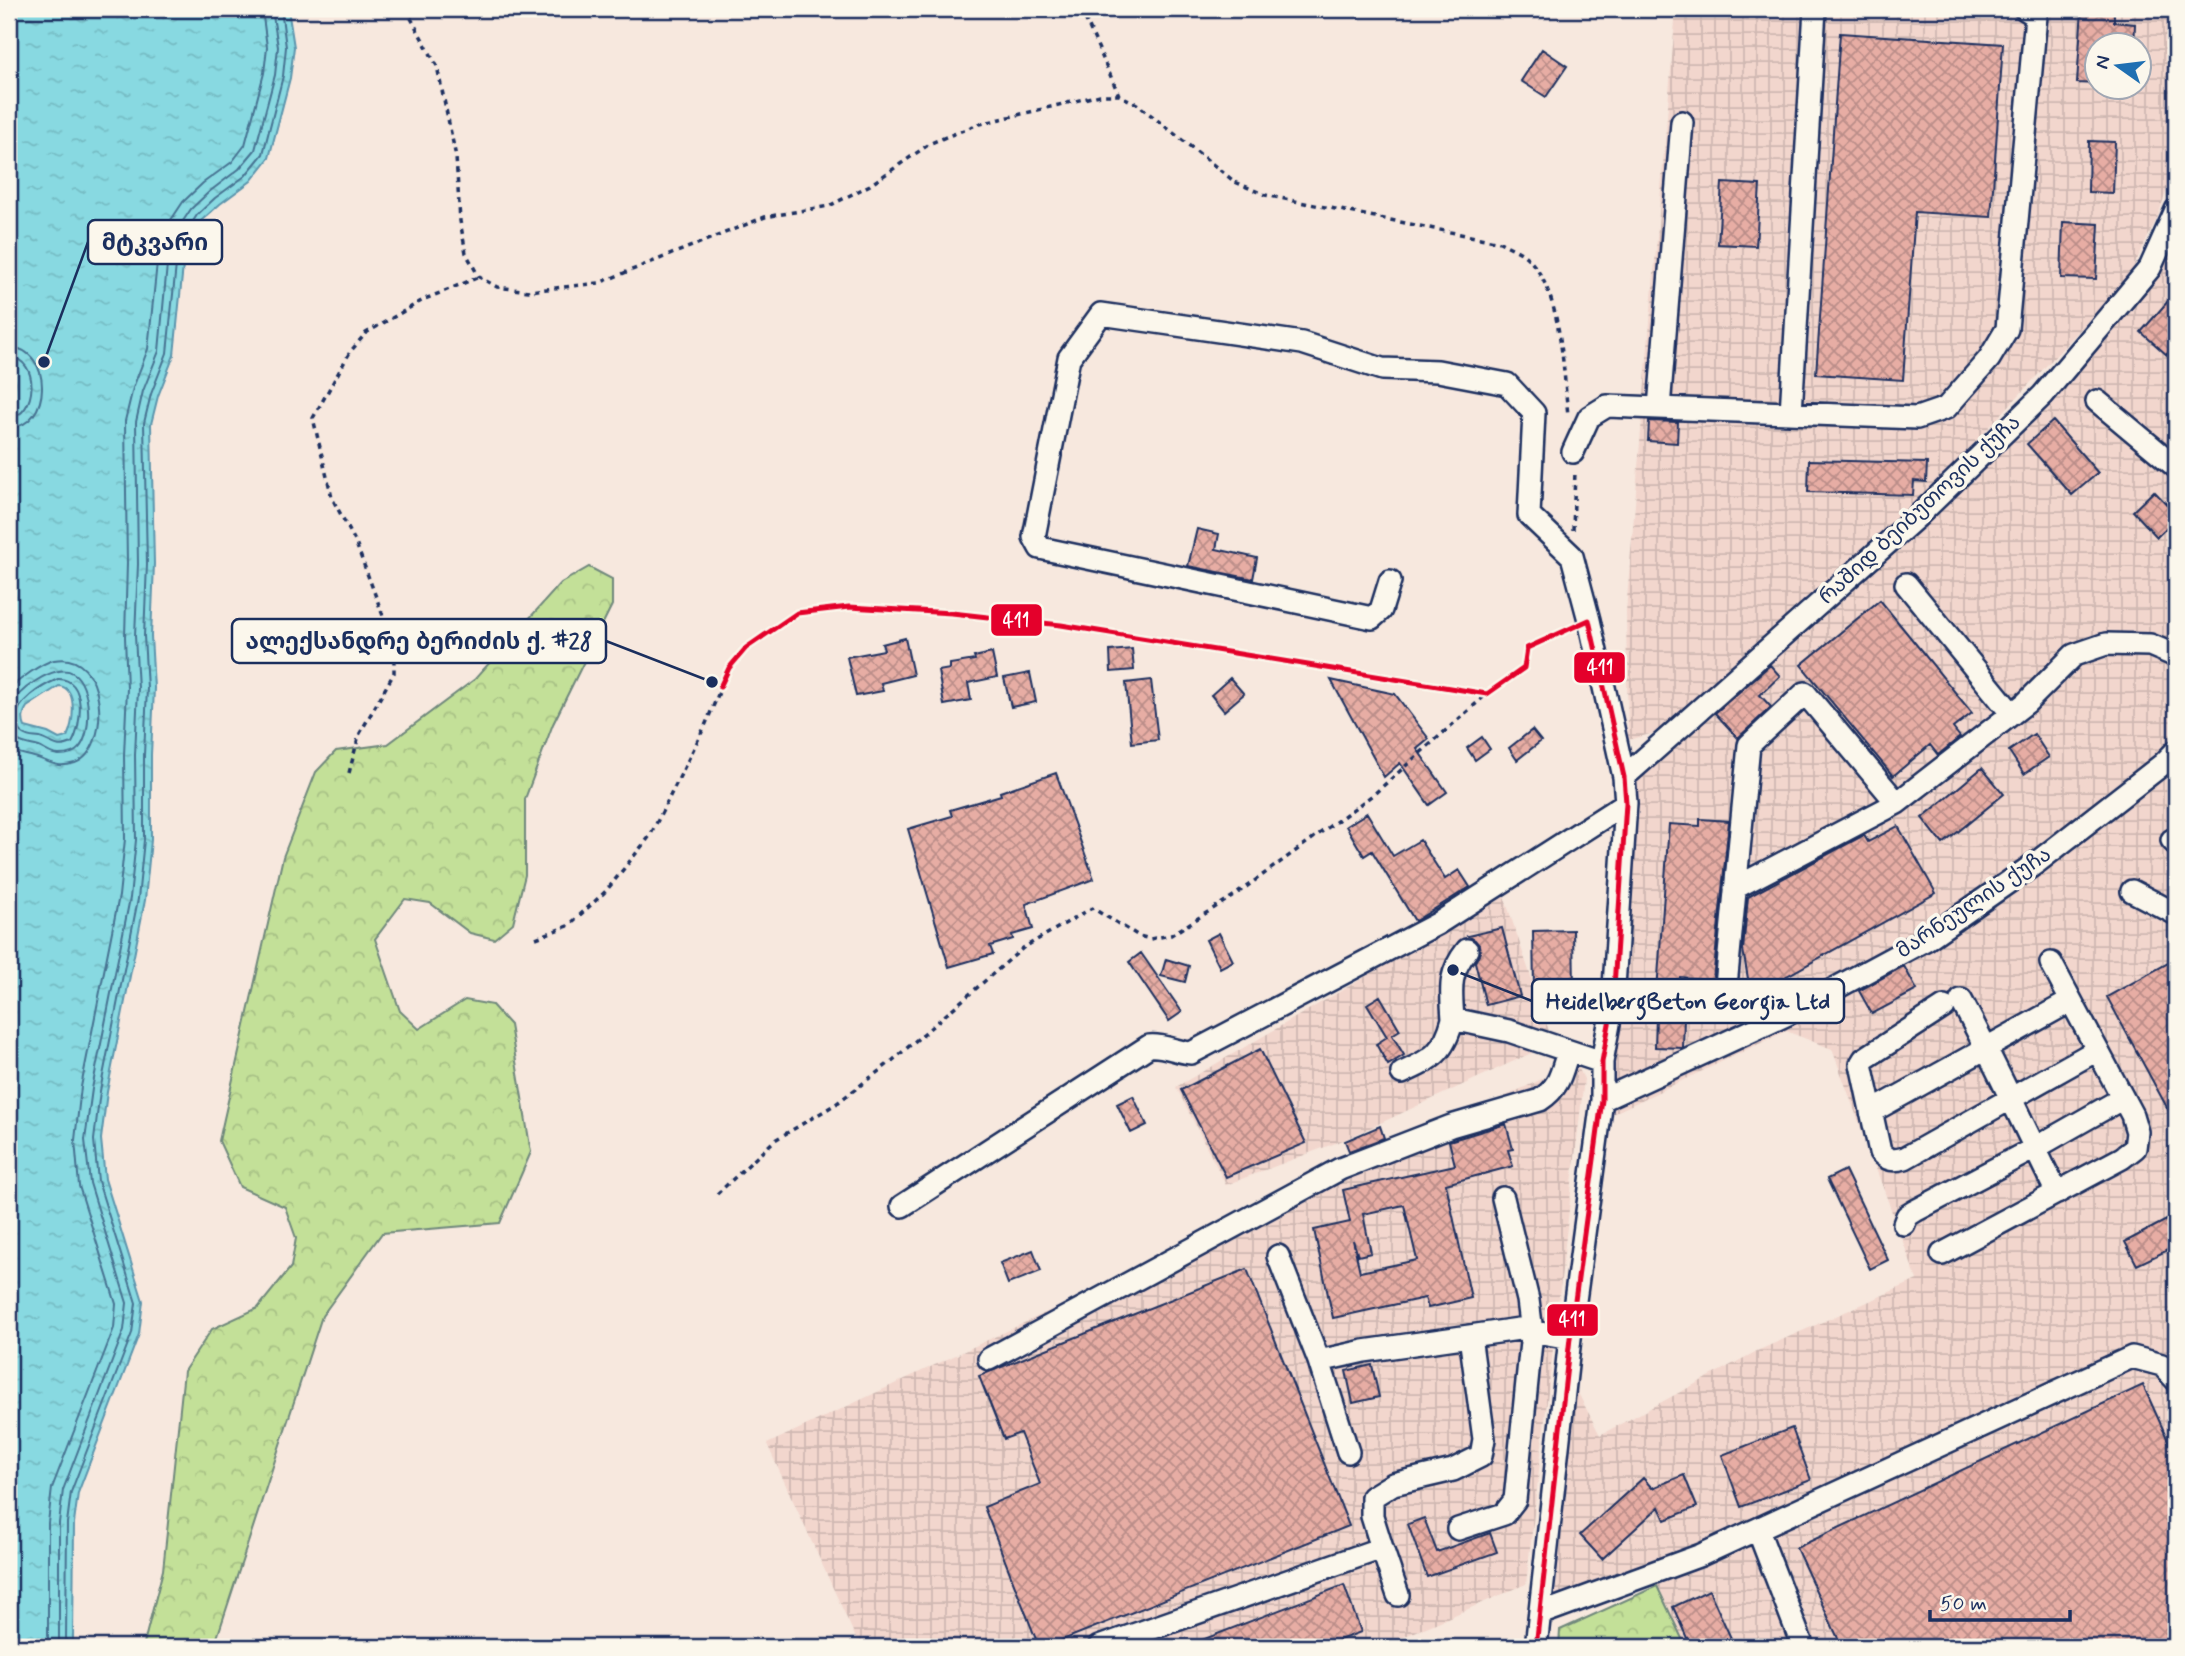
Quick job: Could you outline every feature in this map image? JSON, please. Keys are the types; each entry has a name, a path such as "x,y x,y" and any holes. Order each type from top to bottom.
{"street":[{"path":"1791,413 1815,9"},
{"path":"1573,452 1589,417 1607,406 1917,418 1946,408 1989,359 2007,329 2036,16 2025,9"},
{"path":"1659,408 1682,122"},
{"name":"რაშიდ ბეიბუთოვის ქუჩა","path":"1624,776 1918,516 2043,395 2150,268 2176,210"},
{"path":"1390,581 1381,610 1372,618 1040,548 1034,537 1069,358 1101,314 1302,343 1382,369 1438,371 1507,384 1534,412 1529,515 1572,555 1624,776 1626,803 1613,1002 1602,1062 1602,1100 1570,1338 1536,1647"},
{"path":"2097,401 2176,467"},
{"path":"1906,584 2012,714"},
{"path":"1735,888 1897,803 2026,703 2074,655 2106,644 2150,645 2176,656"},
{"path":"1613,1002 1724,1007 1749,744 1805,693 1897,803"},
{"name":"მარნეულის ქუჩა","path":"1602,1100 1786,1015 1927,939 2036,863 2176,751"},
{"path":"902,1206 1149,1046 1159,1045 1176,1052 1191,1054 1437,924 1626,803"},
{"path":"2132,891 2176,914"},
{"path":"1402,1073 1430,1060 1448,1037 1454,1018 1451,982 1457,964 1467,950"},
{"path":"1942,1254 2122,1158 2135,1148 2137,1132 2123,1098 2051,963"},
{"path":"1871,1112 2071,1001"},
{"path":"2057,1193 2010,1099 1987,1048 1953,1004 1864,1059 1861,1065 1880,1152 1885,1158 1895,1161 1905,1158 2010,1099 2097,1050"},
{"path":"1454,1018 1509,1031 1602,1062"},
{"path":"989,1359 1340,1169 1451,1126 1540,1100 1549,1094 1561,1077 1568,1052"},
{"path":"1904,1224 1907,1216 1915,1210 2035,1148 2123,1098"},
{"path":"1458,1529 1504,1514 1515,1500 1532,1332 1528,1300 1503,1198"},
{"path":"1278,1256 1320,1361 1348,1452"},
{"path":"1320,1361 1364,1351 1519,1329 1570,1338"},
{"path":"1398,1595 1372,1516 1372,1497 1393,1484 1453,1470 1481,1456 1484,1439 1470,1336"},
{"path":"1540,1614 1701,1555 2132,1357 2162,1365 2176,1380"},
{"path":"1758,1530 1803,1647"},
{"path":"1099,1647 1382,1548"}],"path":[{"path":"406,9 437,66 456,158 460,222 466,253 479,276 497,287 529,291 599,283 765,217 829,206 870,185 931,143 976,125 1100,95 1119,95 1137,104 1234,182 1265,195 1500,242 1524,255 1541,276 1556,314 1576,476 1572,555"},
{"path":"1081,9 1119,95"},
{"path":"349,773 359,735 394,673 394,645 355,541 332,498 313,418 350,352 366,333 425,299 479,276"},
{"path":"536,938 568,926 606,891 650,836 705,726 729,668 746,648 797,613 862,608 952,612 1061,625 1487,694"},
{"path":"717,1194 775,1140 836,1104 892,1062 1023,948 1092,908 1139,936 1150,939 1171,935 1234,895 1374,794 1487,694 1524,668 1527,648 1589,620"}],"shaded area":[{"path":"1676,9 2176,9 2176,162 2158,216 2129,277 1941,479 1658,732 1628,740 1626,612"},
{"path":"2176,228 2176,1647 1686,1647 1656,1586 1555,1597 1576,1389 1600,1435 1757,1351 1917,1280 1832,1049 1786,1031 1608,1116 1633,778 2043,409"},
{"path":"1504,896 1553,1043 1346,1139 1226,1185 1176,1087"},
{"path":"1576,1063 1584,1079 1526,1584 1380,1647 860,1647 767,1444"}],"green space":[{"path":"589,567 612,579 612,605 553,724 525,799 525,875 513,923 494,939 470,933 430,903 405,899 375,939 400,1011 419,1029 465,1000 492,1005 510,1025 531,1152 500,1223 382,1233 322,1316 214,1647 143,1647 163,1570 184,1371 212,1329 258,1308 291,1267 296,1238 285,1207 240,1187 219,1141 283,857 316,772 336,751 388,744 475,679 561,583"},
{"path":"1657,1586 1686,1647 1559,1647 1560,1630"}],"water":[{"path":"9,9 288,9 294,47 290,78 269,158 251,181 202,220 189,240 184,256 174,355 158,396 151,424 154,564 151,636 154,688 151,840 145,900 107,1092 101,1139 105,1179 143,1301 139,1334 78,1493 74,1523 73,1640 76,1647 9,1647 9,418 16,383 14,375 9,372","holes":["59,686 70,693 73,707 67,737 59,739 25,727 23,717 27,707"]}],"building":[{"path":"2082,9 2114,9 2114,22 2135,24 2135,32 2084,32 2084,83 2077,83"},
{"path":"1840,33 2003,44 1991,217 1915,212 1903,380 1816,374"},
{"path":"1542,49 1567,66 1546,97 1521,81"},
{"path":"2089,141 2115,142 2113,193 2088,192"},
{"path":"1722,183 1760,185 1756,246 1718,244"},
{"path":"2063,222 2099,224 2096,279 2061,278"},
{"path":"2176,292 2176,345 2167,355 2141,332"},
{"path":"1649,421 1678,422 1677,443 1648,441"},
{"path":"2053,421 2098,473 2072,495 2027,444"},
{"path":"1809,460 1927,463 1926,482 1914,481 1913,495 1808,492"},
{"path":"2154,491 2176,514 2176,518 2157,537 2133,511"},
{"path":"1197,529 1219,534 1216,549 1257,558 1253,579 1188,566"},
{"path":"1880,600 1972,713 1953,728 1960,737 1938,755 1930,745 1893,776 1801,665"},
{"path":"905,638 913,675 881,683 883,691 856,696 847,657 884,650 882,644"},
{"path":"1132,649 1134,670 1111,672 1110,651"},
{"path":"992,653 997,677 968,683 971,700 944,705 938,671 950,669 950,664 975,660 974,657"},
{"path":"1770,665 1780,676 1760,695 1771,707 1738,738 1715,713"},
{"path":"1030,673 1036,702 1011,707 1004,678"},
{"path":"1230,678 1244,694 1224,711 1211,695"},
{"path":"1151,680 1158,740 1132,743 1126,683"},
{"path":"1331,680 1395,694 1429,739 1417,749 1447,792 1429,805 1400,763 1384,777"},
{"path":"1532,730 1541,741 1517,760 1509,748"},
{"path":"2034,734 2049,757 2024,774 2009,751"},
{"path":"1482,737 1490,749 1475,760 1467,748"},
{"path":"1982,768 2004,794 1943,844 1922,818"},
{"path":"1056,773 1094,879 1026,904 1033,929 1012,935 1013,939 990,946 993,954 949,967 908,829 952,816 950,810 1001,795 1000,792"},
{"path":"1367,813 1393,856 1420,840 1445,879 1459,870 1470,887 1415,921 1372,851 1364,856 1346,826"},
{"path":"1700,819 1729,821 1713,980 1680,977 1679,992 1657,991 1669,824 1700,826"},
{"path":"1898,826 1936,893 1751,996 1743,950 1748,897 1864,835 1868,842"},
{"path":"1502,928 1520,996 1486,1005 1475,962 1480,952 1479,945 1468,936"},
{"path":"1573,930 1574,987 1534,988 1533,931"},
{"path":"1219,933 1233,961 1220,968 1206,940"},
{"path":"1141,953 1182,1012 1169,1021 1129,962"},
{"path":"1166,959 1189,966 1185,982 1161,976"},
{"path":"2172,961 2176,969 2176,1124 2107,997"},
{"path":"1904,966 1917,990 1872,1014 1859,991"},
{"path":"1380,996 1400,1030 1392,1035 1404,1055 1388,1065 1376,1044 1387,1037 1367,1004"},
{"path":"1656,1017 1684,1018 1683,1048 1655,1047"},
{"path":"1260,1049 1306,1143 1226,1177 1181,1090"},
{"path":"1133,1096 1147,1125 1131,1133 1117,1104"},
{"path":"1506,1124 1513,1149 1508,1150 1513,1166 1446,1184 1471,1298 1428,1308 1425,1298 1333,1318 1314,1230 1350,1222 1343,1190 1455,1165 1449,1141","holes":["1404,1205 1417,1260 1360,1272 1353,1240 1358,1256 1371,1253 1363,1214"]},
{"path":"1380,1126 1384,1138 1349,1151 1345,1141"},
{"path":"1845,1170 1888,1260 1870,1269 1827,1179"},
{"path":"2176,1215 2176,1246 2137,1265 2125,1242"},
{"path":"1033,1250 1041,1271 1008,1284 1000,1263"},
{"path":"1247,1269 1349,1526 1045,1647 1039,1647 984,1507 1040,1484 1020,1433 1004,1439 979,1376"},
{"path":"1372,1365 1379,1397 1353,1403 1346,1371"},
{"path":"2143,1385 2176,1458 2176,1647 1842,1647 1796,1548"},
{"path":"1792,1428 1811,1480 1741,1507 1722,1455"},
{"path":"1684,1475 1697,1507 1665,1520 1659,1507 1602,1559 1580,1535 1643,1478 1652,1488"},
{"path":"1424,1518 1437,1552 1490,1533 1497,1552 1427,1577 1408,1524"},
{"path":"1344,1585 1361,1632 1321,1647 1184,1647"},
{"path":"1709,1590 1735,1647 1691,1647 1673,1607"}],"transit line":[{"name":"411","path":"720,687 729,668 746,648 797,613 849,607 952,613 1061,625 1487,694 1524,668 1527,648 1589,620 1624,777 1626,803 1613,1002 1602,1062 1602,1100 1570,1338 1536,1647"}],"place":[{"name":"მტკვარი","path":"44,362"},
{"name":"ალექსანდრე ბერიძის ქ. #28","path":"712,682"},
{"name":"HeidelbergBeton Georgia Ltd","path":"1453,970"}]}
